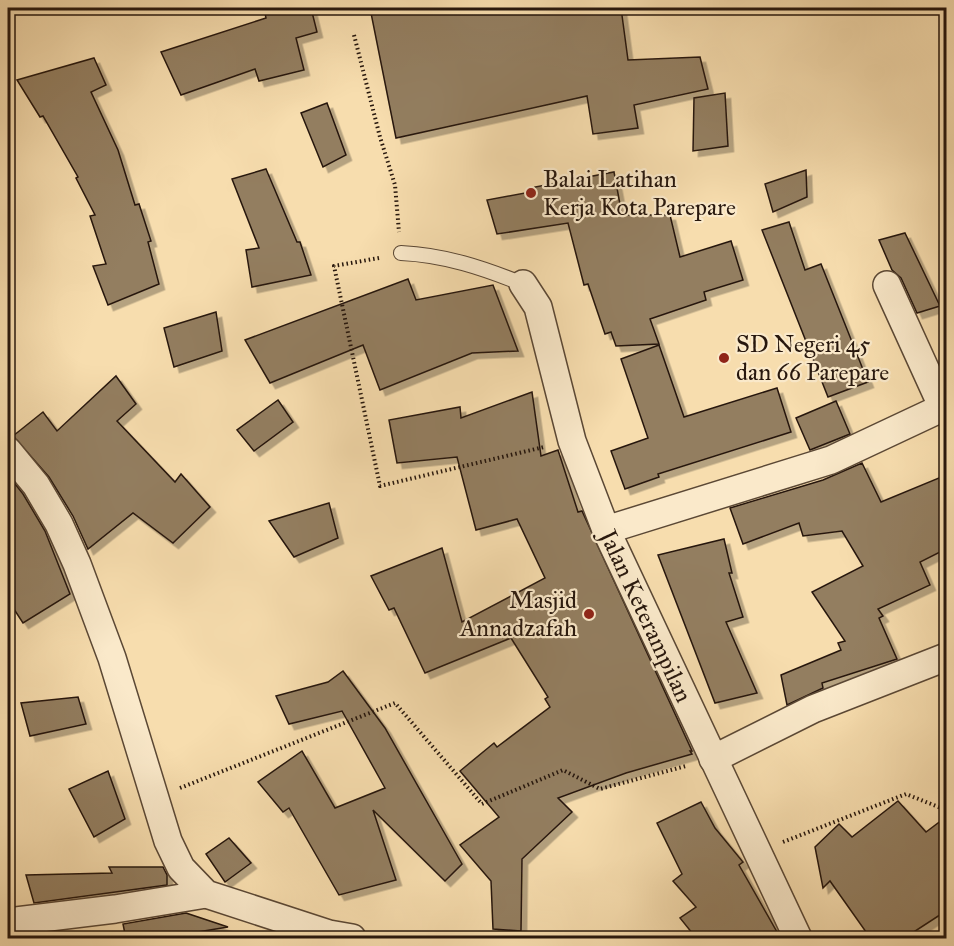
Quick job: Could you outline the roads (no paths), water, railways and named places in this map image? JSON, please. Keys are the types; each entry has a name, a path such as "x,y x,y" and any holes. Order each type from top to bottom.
{"street":[{"name":"Jalan Keterampilan","path":"524,284 538,307 549,343 572,441 606,530 798,939"},
{"path":"606,530 831,460 944,407 887,285"},
{"path":"8,451 36,484 77,564 111,658 168,841 181,868 206,894"},
{"path":"713,759 813,709 946,657"},
{"path":"8,922 115,909 206,894 329,934 352,939"}],"lane":[{"path":"401,254 444,257 524,284"}],"place":[{"name":"Balai Latihan Kerja Kota Parepare","path":"531,193"},
{"name":"SD Negeri 45 dan 66 Parepare","path":"724,358"},
{"name":"Masjid Annadzafah","path":"589,614"}]}
